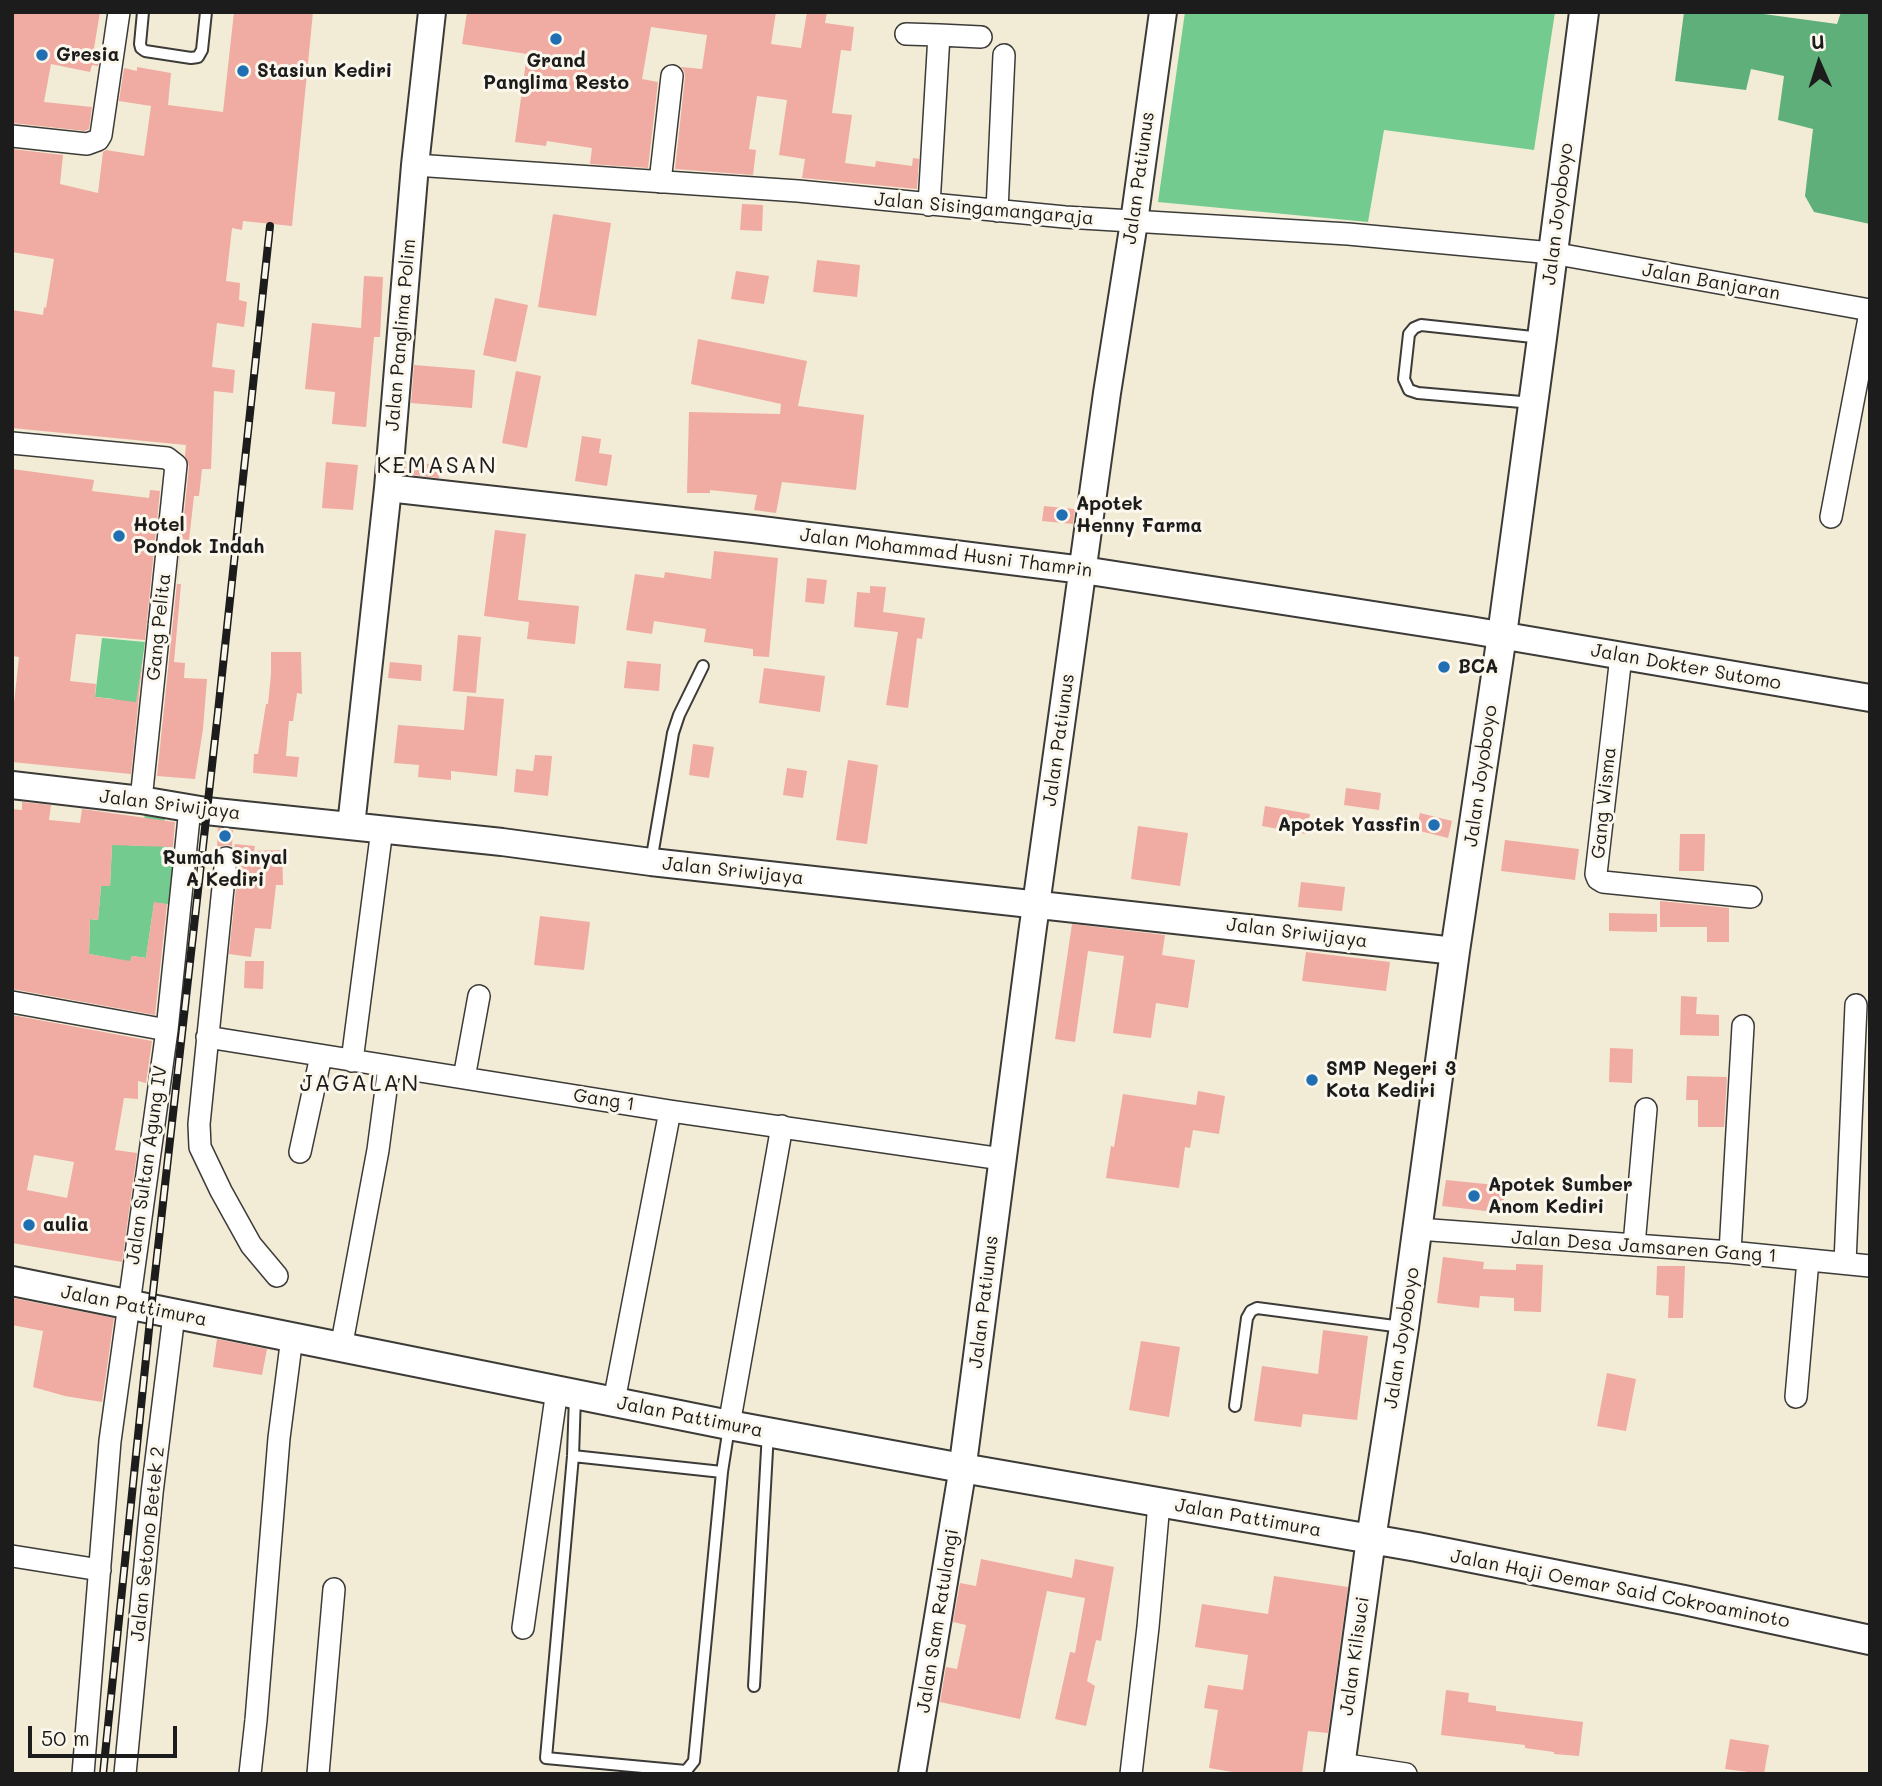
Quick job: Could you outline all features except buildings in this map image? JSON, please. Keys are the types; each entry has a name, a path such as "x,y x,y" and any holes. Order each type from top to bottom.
{"main road":[{"name":"Jalan Joyoboyo","path":"1371,1539 1404,1327 1455,951 1502,635 1584,12"},
{"name":"Jalan Pattimura","path":"12,1281 729,1425 1371,1539"},
{"name":"Jalan Haji Oemar Said Cokroaminoto","path":"1371,1539 1684,1600 1870,1640"},
{"name":"Jalan Kilisuci","path":"1340,1769 1371,1539"}],"street":[{"path":"12,136 87,144 98,140 101,135 119,12"},
{"name":"Jalan Panglima Polim","path":"351,826 388,488 415,164 432,12"},
{"name":"Jalan Patiunus","path":"962,1468 1036,904 1163,12"},
{"path":"906,34 981,37"},
{"path":"929,205 939,35"},
{"path":"997,211 1004,55"},
{"path":"660,181 672,76"},
{"name":"Jalan Sisingamangaraja","path":"415,164 798,191 1133,222 1348,234 1552,253"},
{"name":"Jalan Banjaran","path":"1552,253 1870,312"},
{"path":"1831,517 1870,312"},
{"name":"Gang Pelita","path":"12,443 167,458 173,461 177,468 141,800"},
{"name":"Jalan Mohammad Husni Thamrin","path":"388,488 1083,570 1502,635"},
{"name":"Jalan Dokter Sutomo","path":"1502,635 1870,698"},
{"name":"Gang Wisma","path":"1621,656 1596,874 1598,879 1603,882 1751,897"},
{"name":"Jalan Sriwijaya","path":"12,785 652,862 1455,951"},
{"name":"Jalan Sultan Agung IV","path":"83,1774 110,1441 167,1030 190,808"},
{"path":"352,1061 382,829"},
{"path":"226,858 199,1124 200,1147 251,1245 276,1276"},
{"path":"464,1078 479,996"},
{"path":"12,1002 167,1030"},
{"path":"1845,1263 1856,1005"},
{"path":"1730,1252 1743,1026"},
{"name":"Gang 1","path":"207,1037 670,1111 1002,1159"},
{"path":"300,1152 321,1056"},
{"path":"341,1348 377,1150 389,1067"},
{"path":"1634,1245 1646,1109"},
{"path":"614,1401 670,1111"},
{"path":"729,1425 782,1126"},
{"name":"Jalan Desa Jamsaren Gang 1","path":"1418,1229 1730,1252 1870,1266"},
{"path":"1796,1397 1808,1260"},
{"name":"Jalan Setono Betek 2","path":"125,1774 152,1493 174,1315"},
{"path":"250,1774 279,1438 292,1337"},
{"path":"523,1628 566,1391"},
{"name":"Jalan Sam Ratulangi","path":"912,1774 962,1468"},
{"path":"1131,1774 1160,1503"},
{"path":"12,1556 100,1570"},
{"path":"318,1774 334,1589"},
{"path":"1340,1769 1406,1774"}],"lane":[{"path":"143,12 141,48 145,51 191,58 198,57 202,50 206,12"},
{"path":"1533,403 1409,390 1404,379 1409,334 1422,325 1542,338"},
{"path":"652,862 673,733 703,666"},
{"path":"1236,1406 1247,1318 1251,1311 1257,1308 1404,1327"},
{"path":"566,1391 573,1456 546,1758 686,1771 694,1761 729,1425"},
{"path":"754,1686 768,1432"},
{"path":"573,1456 722,1472"}],"green space":[{"path":"1185,12 1555,12 1534,150 1384,130 1368,222 1158,202"},
{"path":"1684,12 1749,12 1837,24 1841,12 1870,12 1870,224 1814,212 1805,196 1813,129 1778,120 1784,76 1751,69 1746,90 1675,81"},
{"path":"102,638 145,642 136,708 114,705 114,699 95,697"},
{"path":"145,808 166,810 164,825 173,839 169,863 182,866 177,905 154,903 146,958 132,956 129,965 89,954 90,919 98,920 101,886 110,886 112,844 143,846"}],"railway":[{"path":"103,1774 270,226"}],"place":[{"name":"Grand Panglima Resto","path":"556,39"},
{"name":"Gresia","path":"42,55"},
{"name":"Stasiun Kediri","path":"243,71"},
{"name":"Apotek Henny Farma","path":"1062,515"},
{"name":"Hotel Pondok Indah","path":"119,536"},
{"name":"BCA","path":"1444,667"},
{"name":"Apotek Yassfin","path":"1434,825"},
{"name":"Rumah Sinyal A Kediri","path":"225,836"},
{"name":"SMP Negeri 3 Kota Kediri","path":"1312,1080"},
{"name":"Apotek Sumber Anom Kediri","path":"1474,1196"},
{"name":"aulia","path":"29,1225"}],"district":[{"name":"KEMASAN","path":"437,466"},
{"name":"JAGALAN","path":"360,1084"}]}
